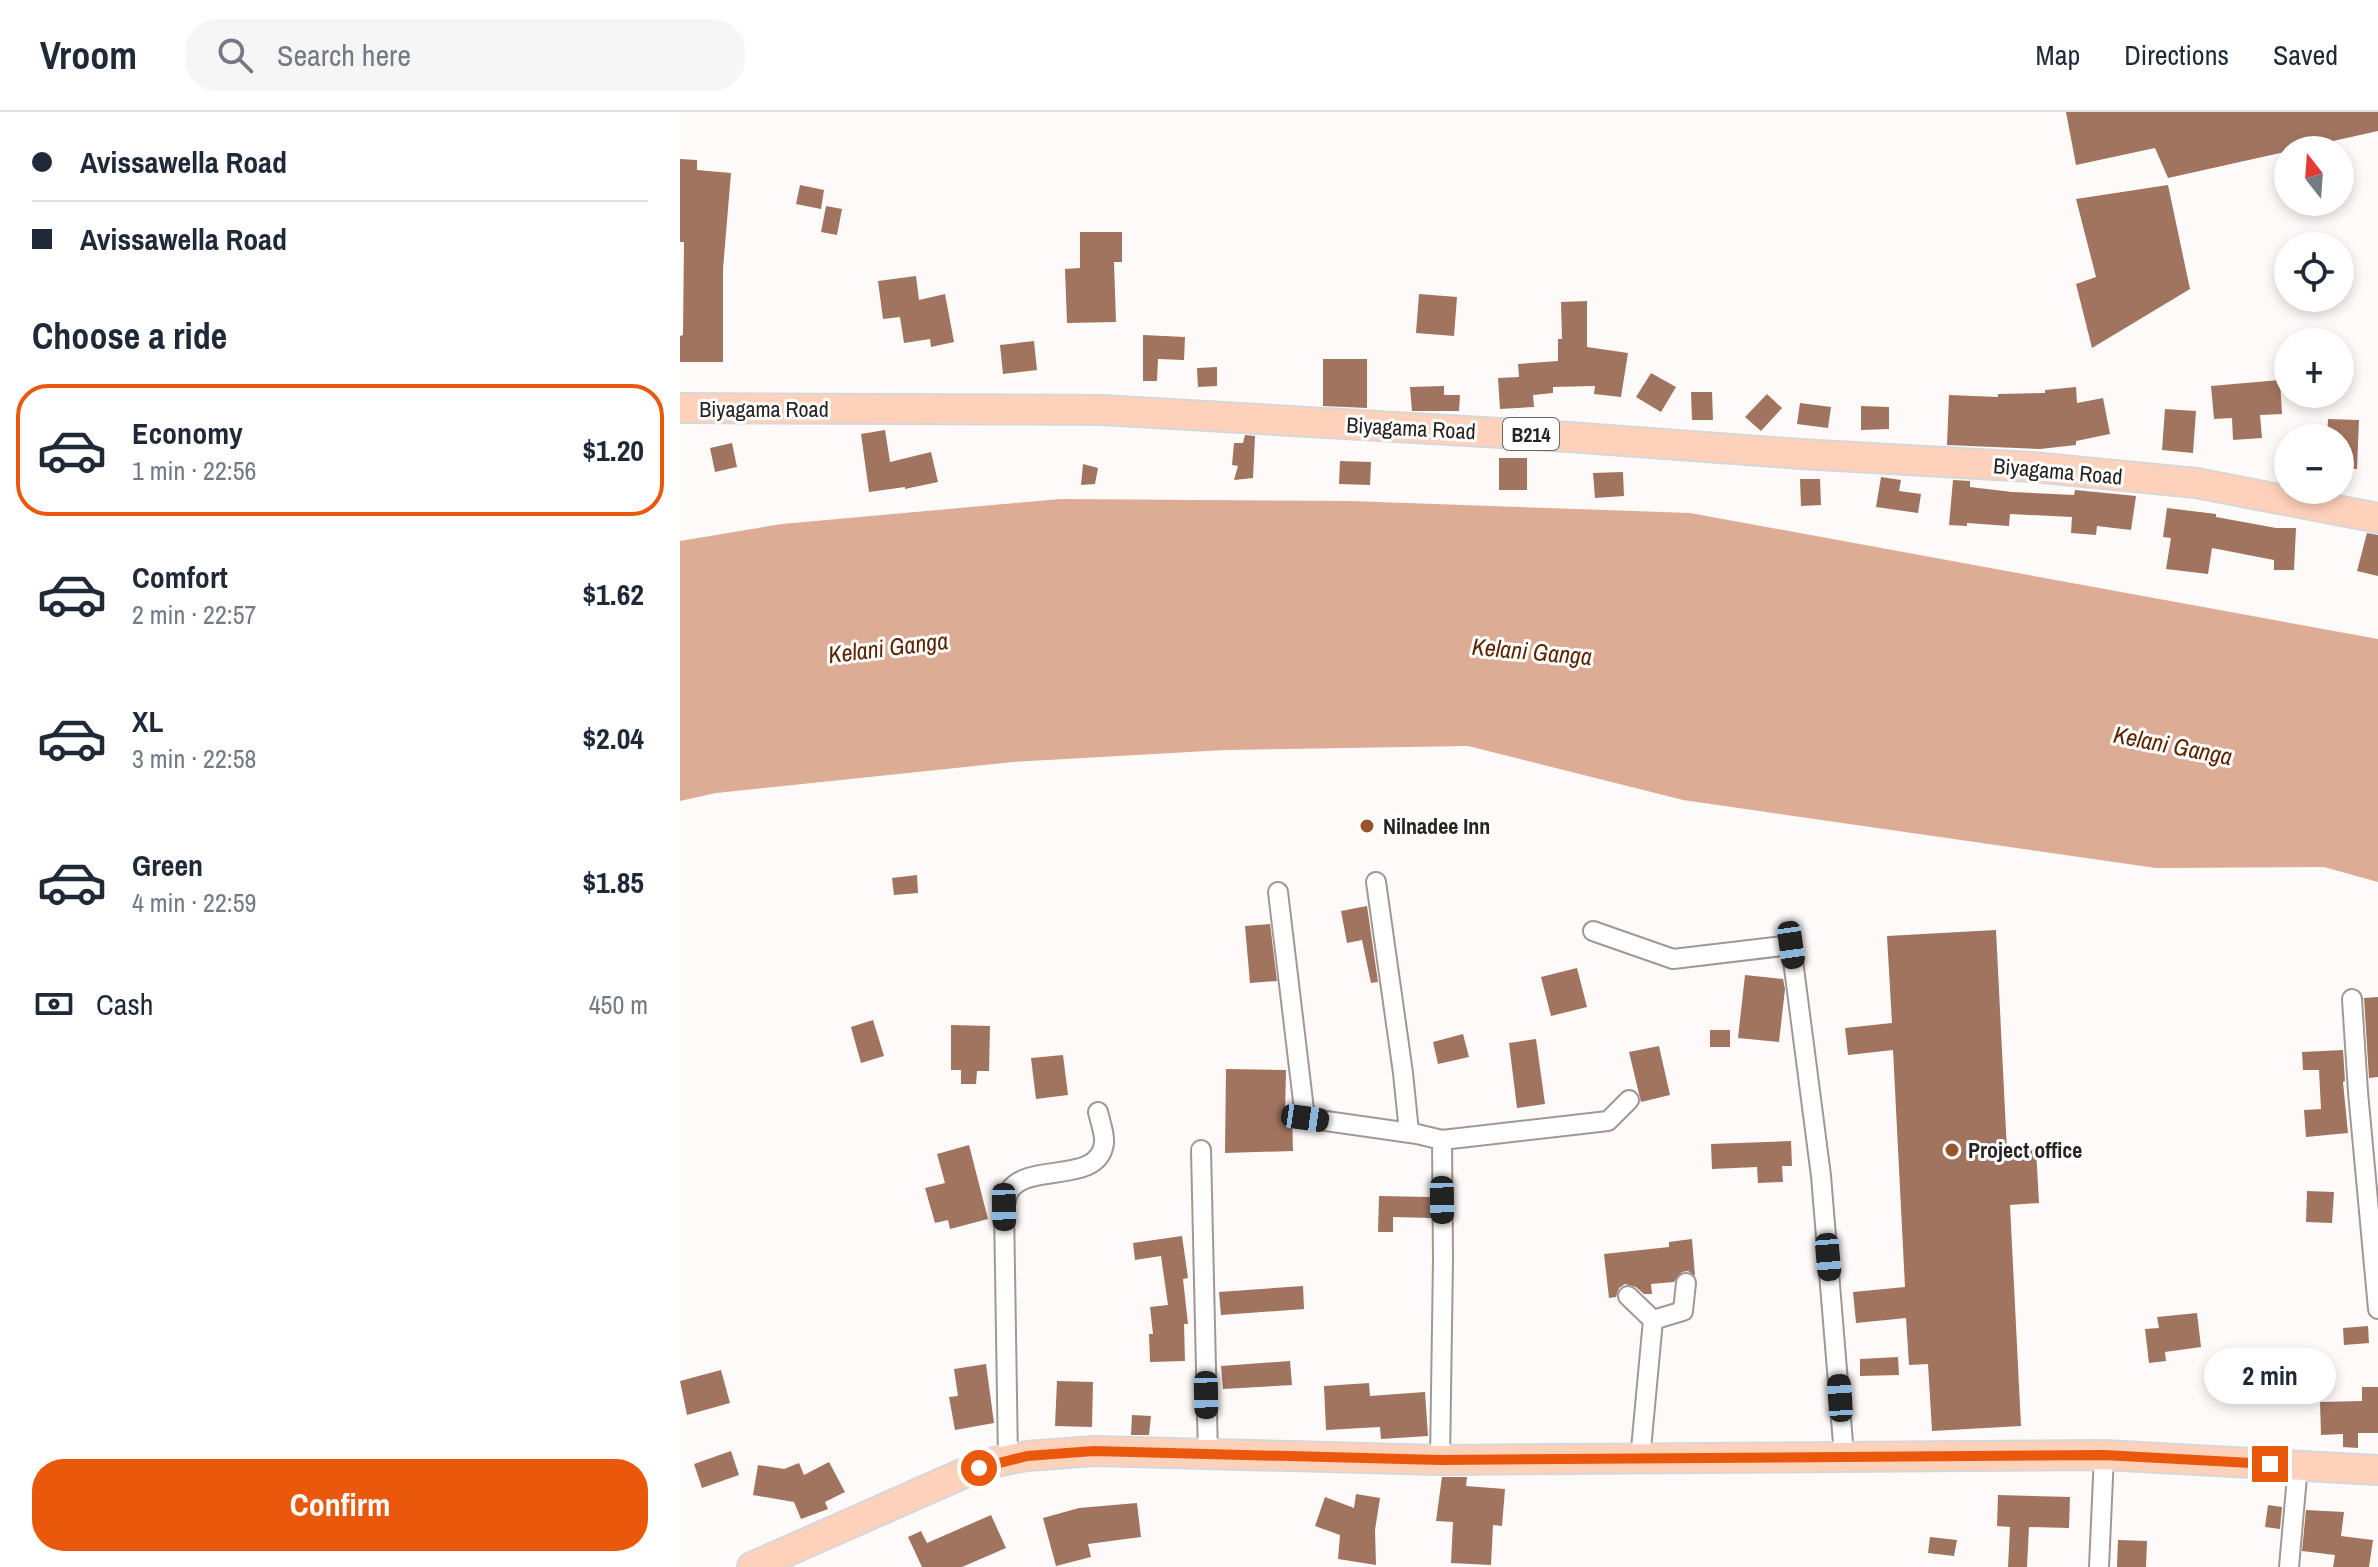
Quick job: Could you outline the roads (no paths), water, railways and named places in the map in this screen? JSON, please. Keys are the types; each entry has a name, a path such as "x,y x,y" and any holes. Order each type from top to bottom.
{"main road":[{"name":"Biyagama Road","path":"680,408 1102,410 1569,437 2032,467 2196,483 2378,518"},
{"path":"752,1567 962,1474 1008,1459 1058,1452 1440,1460 2104,1455 2378,1470"}],"street":[{"path":"1376,882 1409,1132"},
{"path":"1278,892 1305,1118 1409,1132 1442,1140 1608,1121 1629,1100"},
{"path":"1593,931 1673,959 1791,945 1821,1176 1844,1455"},
{"path":"2352,999 2378,1309"},
{"path":"1008,1459 1004,1207 1010,1189 1026,1177 1082,1168 1097,1159 1104,1143 1098,1112"},
{"path":"1440,1460 1442,1140"},
{"path":"1201,1150 1208,1456"},
{"path":"1653,1320 1683,1311 1686,1283"},
{"path":"1628,1296 1653,1320"},
{"path":"1640,1460 1653,1320"},
{"path":"2099,1567 2104,1455"},
{"path":"2289,1567 2298,1465"}],"water":[{"name":"Kelani Ganga","path":"1060,499 1350,501 1690,513 2378,639 2378,882 2324,867 2156,868 1683,800 1468,746 1225,750 1013,762 716,793 680,801 680,541 782,524"}],"place":[{"name":"Nilnadee Inn","path":"1367,826"},
{"name":"Project office","path":"1952,1150"}]}
